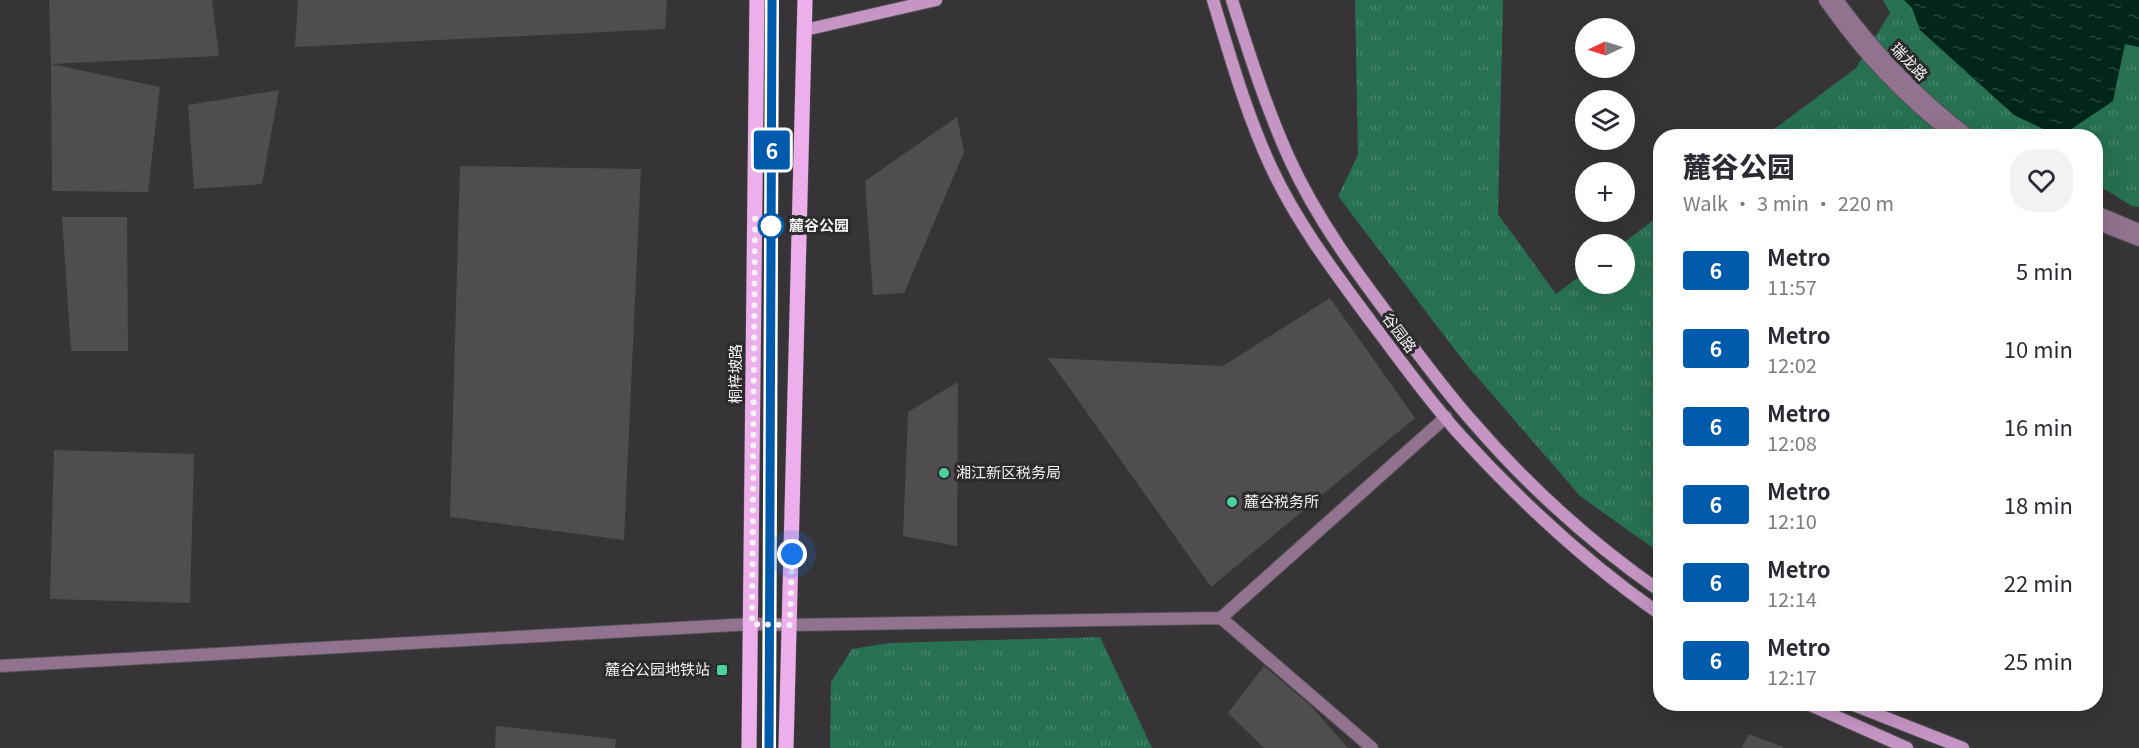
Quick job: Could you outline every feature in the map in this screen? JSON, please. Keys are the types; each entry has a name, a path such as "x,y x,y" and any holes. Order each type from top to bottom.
{"main road":[{"name":"桐梓坡路","path":"749,748 757,0"},
{"path":"786,748 805,0"},
{"path":"805,30 936,0"},
{"name":"谷园路","path":"1213,0 1249,110 1271,166 1289,202 1354,300 1417,382 1503,480 1581,554 1653,609"},
{"name":"谷园路","path":"1232,0 1267,104 1289,159 1329,232 1365,284 1473,422 1517,469 1590,538 1653,586"},
{"path":"1824,711 1906,748"},
{"path":"1869,711 1963,748"}],"street":[{"name":"瑞龙路","path":"1825,0 1851,37 1892,82 1946,129"},
{"name":"瑞龙路","path":"1837,0 1858,29 1897,74 1960,129"},
{"path":"2103,215 2139,230"},
{"path":"2103,227 2139,240"},
{"path":"0,666 752,624 1221,618 1446,417"},
{"path":"1221,618 1372,748"}],"green space":[{"path":"1355,0 1503,0 1498,214 1556,294 1575,280 1575,294 1635,294 1635,234 1653,220 1653,548 1580,496 1465,363 1338,196 1358,155"},
{"path":"1883,0 2139,0 2139,207 2132,206 2103,188 2103,129 1774,129 1856,68 1890,13"},
{"path":"1100,637 1152,748 830,748 831,682 852,649 889,643"}],"water":[{"path":"1904,0 2139,0 2139,47 2125,44 2113,101 2071,129 2043,129 2014,115 1920,30 1912,8"}],"building":[{"path":"49,0 212,0 219,56 51,64"},
{"path":"298,0 667,0 665,29 295,47"},
{"path":"51,64 160,87 148,192 52,191"},
{"path":"279,90 262,184 194,189 188,105"},
{"path":"957,117 964,152 904,293 873,295 865,181"},
{"path":"460,166 641,169 624,540 450,517"},
{"path":"62,217 127,217 128,351 71,351"},
{"name":"麓谷税务所","path":"1330,298 1415,418 1211,587 1048,358 1223,366"},
{"path":"958,382 957,546 903,536 908,412"},
{"path":"54,450 194,454 190,603 50,599"},
{"path":"1264,666 1311,706 1348,748 1264,748 1228,713"},
{"path":"496,726 616,739 615,748 495,748"},
{"path":"1749,734 1783,747 1783,748 1741,748"}],"metro line":[{"name":"6","path":"769,748 772,0"}],"place":[{"name":"麓谷公园","path":"771,226"},
{"name":"湘江新区税务局","path":"944,473"},
{"name":"麓谷税务所","path":"1232,502"},
{"name":"麓谷公园地铁站","path":"722,670"}],"route":[{"path":"771,226 755,216 752,624 790,625 792,554"}]}
